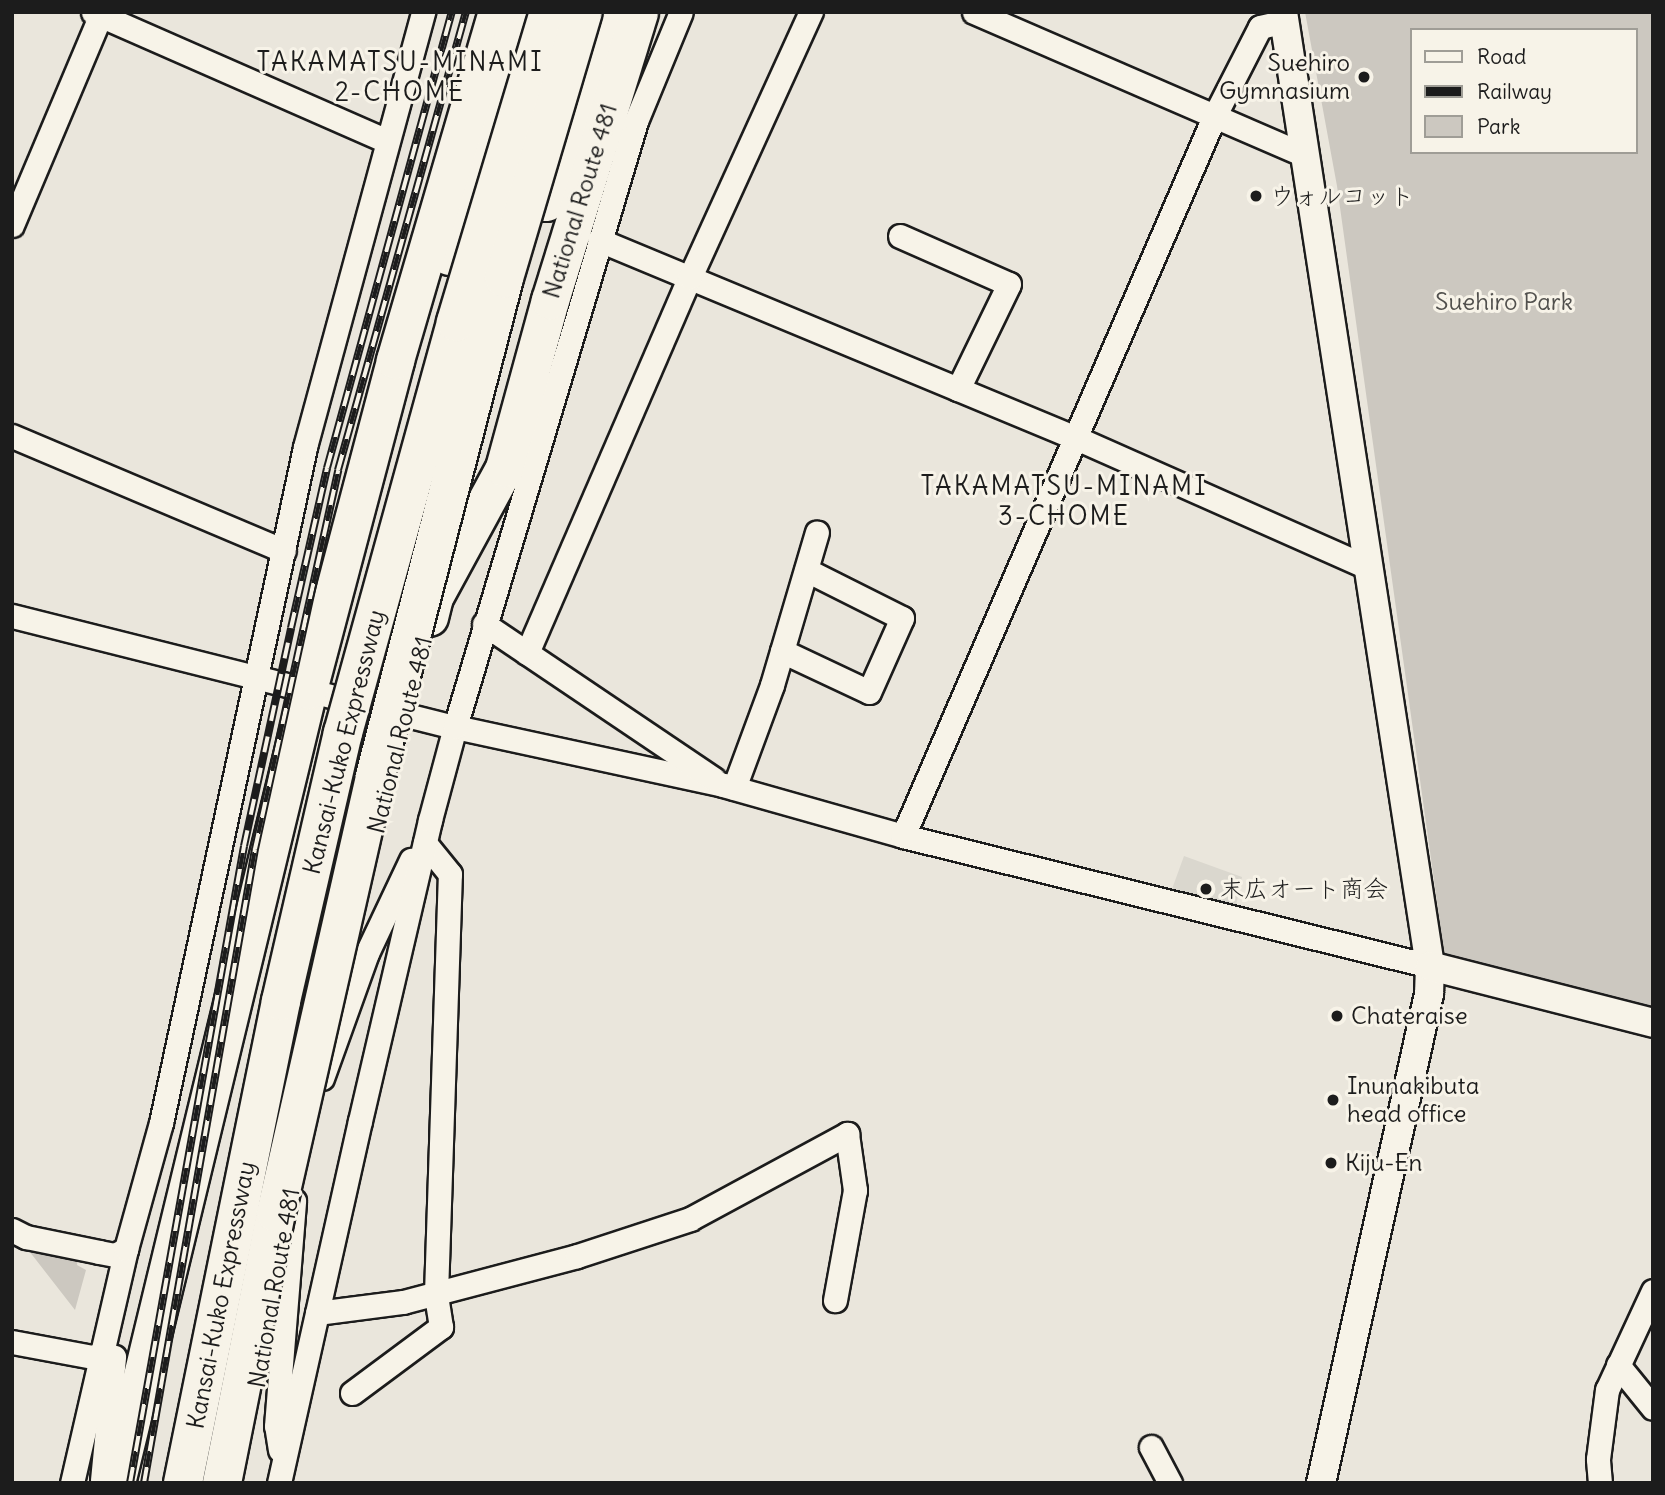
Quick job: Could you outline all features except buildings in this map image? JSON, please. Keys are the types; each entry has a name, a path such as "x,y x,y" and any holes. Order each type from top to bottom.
{"highway":[{"path":"116,1483 308,690 444,182 497,12"},
{"path":"355,517 411,383 472,183 529,12"},
{"name":"Kansai-Kuko Expressway","path":"183,1483 281,1000 343,733 456,322 548,12"},
{"name":"Kansai-Kuko Expressway","path":"222,1483 279,1200 378,763 504,278 583,12"},
{"path":"434,597 468,485 517,295 605,12"},
{"name":"National Route 481","path":"239,1483 297,1163 434,597 504,468 550,300 639,12"}],"street":[{"path":"72,1483 126,1249 161,1123 305,447 423,12"},
{"path":"281,1474 430,820 455,727 636,121 681,12"},
{"path":"527,653 690,277 811,12"},
{"path":"974,12 1305,155"},
{"path":"12,225 99,13 387,141"},
{"path":"903,836 1214,117 1260,27 1284,17 1430,966 1429,994 1321,1483"},
{"path":"900,236 1009,284 958,389"},
{"path":"599,240 1076,438 1369,568"},
{"path":"12,436 284,551"},
{"path":"729,787 782,651 817,532"},
{"path":"782,651 869,692 902,618 806,570"},
{"path":"12,616 455,727 729,787 903,836 1653,1023"},
{"path":"484,624 729,787"},
{"path":"307,1121 368,953 430,820"},
{"path":"352,1393 440,1327 436,1294 450,874 425,843"},
{"path":"317,1313 403,1302 436,1294 577,1256 690,1219 847,1134 855,1190 835,1300"},
{"path":"281,1474 276,1426 297,1163"},
{"path":"12,1230 26,1237 115,1255 126,1249"},
{"path":"1601,1483 1598,1459 1607,1390 1653,1291"},
{"path":"12,1342 93,1357 105,1342"},
{"path":"102,1483 115,1352 105,1342"},
{"path":"1618,1365 1653,1408"},
{"path":"1151,1447 1170,1483"}],"shaded area":[{"name":"末広オート商会","path":"1184,856 1242,877 1234,915 1168,900"}],"green space":[{"name":"Suehiro Park","path":"1305,12 1653,12 1653,1019 1446,966 1337,186"},
{"path":"26,1247 78,1259 77,1265 86,1270 75,1310"}],"railway":[{"path":"130,1483 244,846 291,628 327,468 452,12"},
{"path":"144,1483 255,849 338,470 466,12"}],"place":[{"name":"Suehiro Gymnasium","path":"1364,77"},
{"name":"ウォルコット","path":"1256,196"},
{"name":"末広オート商会","path":"1206,889"},
{"name":"Chateraise","path":"1337,1016"},
{"name":"Inunakibuta head office","path":"1333,1100"},
{"name":"Kiju-En","path":"1331,1163"}],"district":[{"name":"TAKAMATSU-MINAMI 2-CHOME","path":"400,77"},
{"name":"TAKAMATSU-MINAMI 3-CHOME","path":"1064,501"}]}
